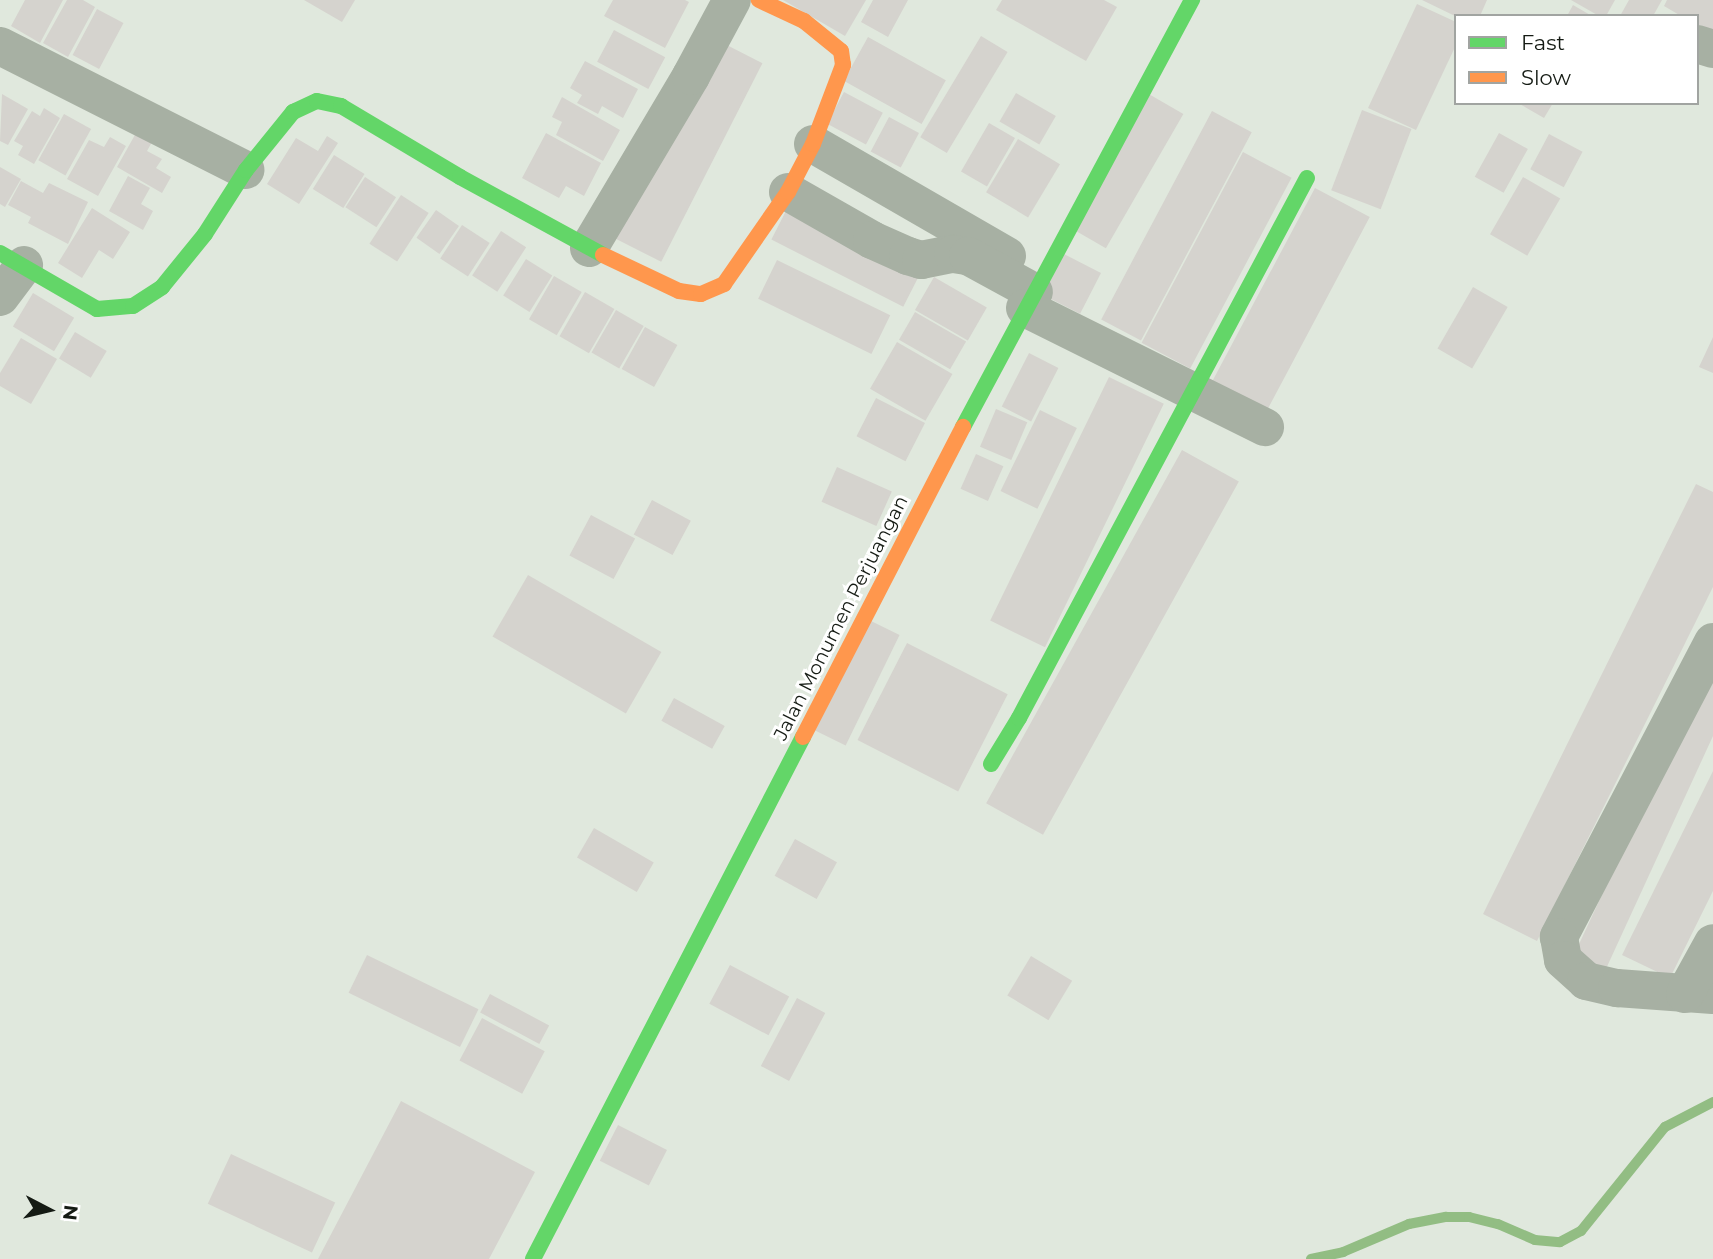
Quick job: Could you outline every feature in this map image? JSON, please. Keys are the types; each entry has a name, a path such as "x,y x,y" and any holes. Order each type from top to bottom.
{"street":[{"path":"589,248 691,76 732,0"},
{"path":"0,298 12,259 97,309 133,306 162,287 205,234 246,170 293,112 317,101 341,106 460,177 589,248 679,291 701,294 724,284 788,192 813,144 843,65 841,51 804,21 759,0"},
{"name":"Jalan Monumen Perjuangan","path":"533,1259 1033,293 1192,0"},
{"path":"0,46 246,170"},
{"path":"813,144 963,228 1033,293"},
{"path":"991,764 1019,718 1307,178"},
{"path":"788,192 872,240 908,256 921,260 953,254 968,256 1193,392 1265,427"},
{"path":"1713,642 1559,937 1563,960 1586,981 1616,988 1699,995 1713,943"}],"building":[{"path":"25,0 63,0 40,43 11,26"},
{"path":"67,0 83,0 95,7 68,57 43,43"},
{"path":"304,0 355,0 342,22"},
{"path":"613,0 689,2 665,48 604,16"},
{"path":"783,0 866,0 845,36"},
{"path":"873,0 908,0 888,37 861,22"},
{"path":"1002,0 1104,0 1117,7 1086,61 996,10"},
{"path":"1422,0 1487,0 1481,14 1454,16"},
{"path":"1571,0 1615,0 1607,14 1596,14"},
{"path":"1629,0 1662,0 1654,14 1621,14"},
{"path":"1667,0 1713,0 1713,34 1699,26 1699,14 1678,14 1664,6"},
{"path":"1417,4 1454,21 1454,49 1416,130 1368,108"},
{"path":"1573,5 1589,14 1568,14"},
{"path":"97,9 123,23 99,69 73,55"},
{"path":"614,30 665,57 648,89 597,62"},
{"path":"981,36 1008,52 947,153 920,137"},
{"path":"868,37 946,80 922,124 844,81"},
{"path":"717,40 762,63 661,262 616,239"},
{"path":"585,61 638,89 623,118 602,106 598,114 577,103 582,95 570,88"},
{"path":"844,92 883,113 866,144 827,124"},
{"path":"1016,93 1056,116 1039,145 1000,122"},
{"path":"1147,93 1183,114 1106,248 1070,227"},
{"path":"2,94 28,109 8,145 0,141"},
{"path":"562,97 620,130 603,161 556,135 562,122 552,117"},
{"path":"1521,105 1552,105 1544,118"},
{"path":"44,108 60,118 34,164 18,155 23,146 14,141 32,111 40,116"},
{"path":"1362,110 1411,129 1381,209 1331,190"},
{"path":"1212,111 1252,132 1141,341 1101,319"},
{"path":"64,114 91,129 65,175 38,160"},
{"path":"889,117 919,133 901,167 871,151"},
{"path":"989,123 1015,138 987,186 961,171"},
{"path":"136,133 152,142 147,151 162,159 156,168 171,177 162,193 117,167"},
{"path":"546,133 601,163 584,196 566,186 559,198 522,178"},
{"path":"1499,133 1528,149 1504,193 1475,177"},
{"path":"1549,134 1583,152 1564,187 1530,169"},
{"path":"327,136 338,143 299,204 267,184 296,138 318,151"},
{"path":"110,137 126,146 98,196 67,179 89,140 104,147"},
{"path":"1018,139 1060,164 1028,217 986,192"},
{"path":"1243,152 1292,178 1190,369 1142,343"},
{"path":"334,155 365,174 343,208 313,189"},
{"path":"0,167 21,179 5,207 0,204"},
{"path":"128,176 150,188 141,204 153,211 143,230 109,211"},
{"path":"365,177 396,197 376,227 345,207"},
{"path":"1523,177 1560,198 1527,256 1490,234"},
{"path":"21,181 43,193 49,183 88,202 68,244 28,223 31,217 8,205"},
{"path":"1315,188 1370,217 1266,412 1211,383"},
{"path":"401,195 429,213 397,262 369,244"},
{"path":"790,203 922,270 903,307 771,240"},
{"path":"92,208 130,232 113,259 99,250 82,278 58,263"},
{"path":"436,210 459,226 439,254 416,238"},
{"path":"462,225 490,243 468,277 440,259"},
{"path":"501,231 526,247 497,292 472,275"},
{"path":"1060,252 1101,273 1080,314 1039,293"},
{"path":"526,259 552,275 530,312 503,295"},
{"path":"777,260 890,315 871,354 758,299"},
{"path":"554,276 582,292 557,335 529,319"},
{"path":"934,277 987,308 968,340 915,310"},
{"path":"1473,287 1508,307 1472,368 1438,348"},
{"path":"585,292 614,309 589,353 560,336"},
{"path":"33,293 74,318 54,351 13,326"},
{"path":"616,310 644,326 619,368 592,352"},
{"path":"915,312 966,342 950,369 899,340"},
{"path":"645,327 677,345 654,387 622,369"},
{"path":"75,332 107,351 91,378 59,359"},
{"path":"1713,337 1713,373 1699,367"},
{"path":"21,338 57,359 31,404 0,386 0,373"},
{"path":"897,342 952,374 925,421 870,389"},
{"path":"1029,353 1058,368 1031,421 1002,406"},
{"path":"1109,377 1164,404 1045,647 990,621"},
{"path":"876,398 925,423 905,461 856,436"},
{"path":"996,409 1027,422 1011,460 980,447"},
{"path":"1040,410 1077,428 1037,509 1001,491"},
{"path":"1182,450 1239,482 1043,835 986,803"},
{"path":"976,454 1003,466 988,501 961,489"},
{"path":"837,467 892,491 876,526 822,502"},
{"path":"1696,484 1713,492 1713,587 1537,941 1483,914"},
{"path":"652,500 691,521 673,555 634,534"},
{"path":"591,515 635,538 614,579 569,556"},
{"path":"528,575 661,652 626,713 492,636"},
{"path":"869,620 900,635 846,745 815,731"},
{"path":"907,643 1008,694 958,791 858,740"},
{"path":"1703,678 1713,682 1713,736 1605,971 1573,957"},
{"path":"674,698 725,726 712,749 661,721"},
{"path":"1713,771 1713,891 1670,978 1622,955"},
{"path":"594,828 654,862 637,892 577,857"},
{"path":"795,839 837,862 817,899 775,876"},
{"path":"367,955 478,1009 460,1047 349,993"},
{"path":"1031,956 1072,981 1048,1020 1007,995"},
{"path":"730,965 789,996 769,1035 709,1004"},
{"path":"490,994 549,1025 539,1044 480,1013"},
{"path":"797,998 825,1013 789,1081 761,1066"},
{"path":"482,1018 545,1051 522,1094 459,1060"},
{"path":"401,1101 535,1172 489,1259 318,1259"},
{"path":"618,1125 667,1150 649,1186 600,1161"},
{"path":"231,1154 335,1203 312,1252 208,1204"}],"waterway":[{"path":"1311,1259 1343,1252 1409,1224 1446,1217 1469,1217 1498,1224 1535,1240 1560,1242 1581,1231 1665,1127 1713,1102"}],"traffic: fast":[{"path":"963,427 1192,0"},
{"path":"0,253 97,309 133,306 162,287 205,234 246,170 293,112 317,101 341,106 460,177 603,255"},
{"path":"991,764 1019,718 1307,178"},
{"path":"533,1259 803,737"}],"traffic: slow":[{"path":"603,255 679,291 701,294 724,284 788,192 813,144 843,65 841,51 804,21 759,0"},
{"path":"803,737 963,427"}]}
